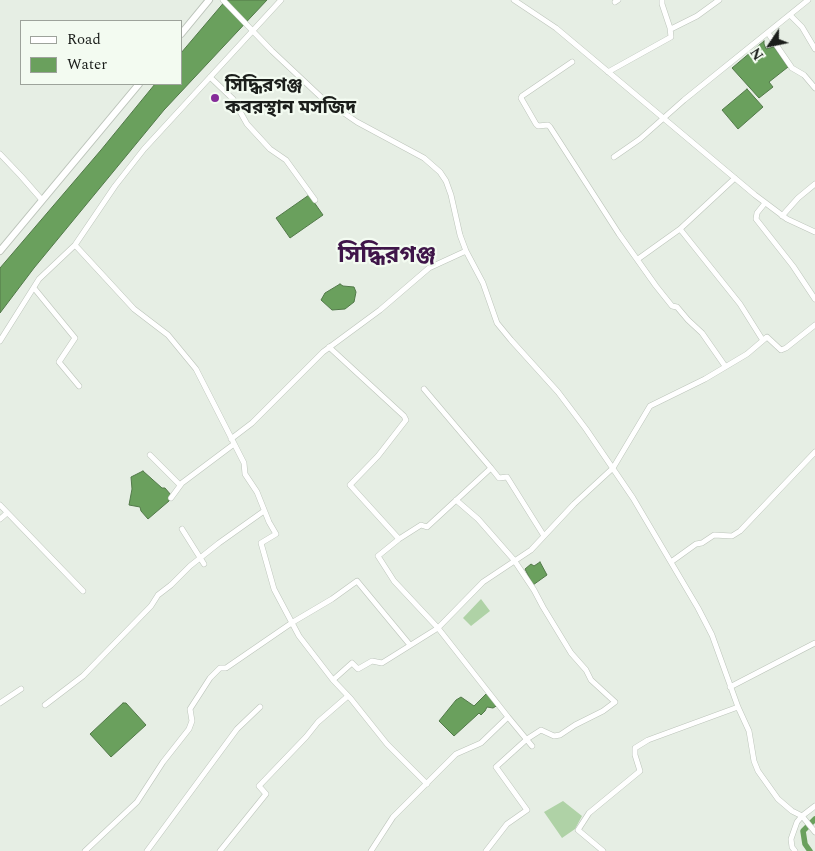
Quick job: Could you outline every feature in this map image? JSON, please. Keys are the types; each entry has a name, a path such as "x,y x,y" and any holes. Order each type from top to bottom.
{"main road":[{"path":"182,33 205,2"},
{"path":"0,251 138,85"}],"street":[{"path":"223,0 322,98 358,122 434,165 446,181 460,235 466,251 483,283 501,329 558,392 586,429 644,516 712,635 730,687 749,731 758,771 778,799 803,817 815,832"},
{"path":"0,341 45,273 75,245 115,186 139,155 158,132 281,0"},
{"path":"514,0 556,28 765,203 782,216 815,232"},
{"path":"608,72 671,37 671,29 662,0 655,0"},
{"path":"671,29 686,22 719,0"},
{"path":"614,157 640,139 808,0"},
{"path":"790,15 807,34 815,49"},
{"path":"768,33 792,68 804,75 815,88"},
{"path":"572,62 521,98 538,126 548,124 619,234 656,286 672,306 677,307 702,333 725,366"},
{"path":"210,77 233,99 241,116 252,130 270,149 286,160 315,200"},
{"path":"0,154 42,200"},
{"path":"638,259 680,229 735,178"},
{"path":"782,216 798,198 815,184"},
{"path":"765,203 757,213 756,218 815,298"},
{"path":"680,229 740,304 762,340"},
{"path":"75,245 134,309 168,335 196,369 244,463 245,474 257,492 276,534 261,543 274,589 299,636 387,744 427,784"},
{"path":"171,498 180,486 232,442 329,347 380,310 429,268 466,251"},
{"path":"34,288 74,338 60,362 79,386"},
{"path":"333,680 352,663 358,669 372,661 382,663 438,628 483,582 531,550 593,485 613,468 650,406 705,379 747,354 767,337 781,350 815,325"},
{"path":"329,347 404,416 406,420 378,456 350,485 399,539"},
{"path":"424,389 499,478 507,477 544,536"},
{"path":"671,562 696,544 702,543 714,535 732,536 740,531 815,452"},
{"path":"150,455 180,486"},
{"path":"491,468 427,527 421,525 399,539 378,556 394,581 438,628 532,746"},
{"path":"456,500 478,519 514,560 591,680 616,702 560,735 554,736 541,730 527,739 496,766 527,810 507,824 486,851"},
{"path":"0,504 83,591"},
{"path":"45,705 83,676 151,606 158,595 200,558 264,511"},
{"path":"0,519 7,513"},
{"path":"182,529 204,564"},
{"path":"85,851 137,802 163,762 189,729 192,721 190,709 210,678 220,668 226,668 293,622 332,600 357,581 410,645"},
{"path":"730,687 815,643"},
{"path":"0,702 21,689"},
{"path":"220,851 266,794 260,786 318,722 348,696"},
{"path":"146,851 237,729 260,707"},
{"path":"603,851 578,830 589,812 640,771 635,748 648,740 738,707"},
{"path":"371,851 393,817 456,754 481,743 508,717"},
{"path":"795,851 792,847 791,839 797,822 815,806"}],"shaded area":[{"path":"481,599 490,611 471,626 463,618"},
{"path":"563,801 582,816 575,829 562,838 544,812"}],"water":[{"path":"226,0 267,0 164,110 34,268 0,313 0,268 154,85 182,85 182,52"},
{"path":"764,41 766,49 774,47 788,67 769,82 773,87 759,98 732,68"},
{"path":"747,89 763,107 738,129 722,110"},
{"path":"309,195 323,215 290,238 276,218"},
{"path":"340,284 354,287 356,292 354,302 345,309 332,310 321,300 325,293"},
{"path":"143,471 171,495 169,501 148,519 140,507 129,505 132,489 131,477"},
{"path":"540,562 547,575 533,585 525,569 531,564 534,566"},
{"path":"487,693 498,705 493,708 487,707 481,715 479,713 454,736 439,721 456,700 461,697 474,706"},
{"path":"123,703 126,703 146,725 111,757 90,734"}],"waterway":[{"path":"810,851 805,844 803,831 815,819"}],"place":[{"name":"সিদ্ধিরগঞ্জ কবরস্থান মসজিদ","path":"215,98"}],"district":[{"name":"সিদ্ধিরগঞ্জ","path":"387,257"}]}
